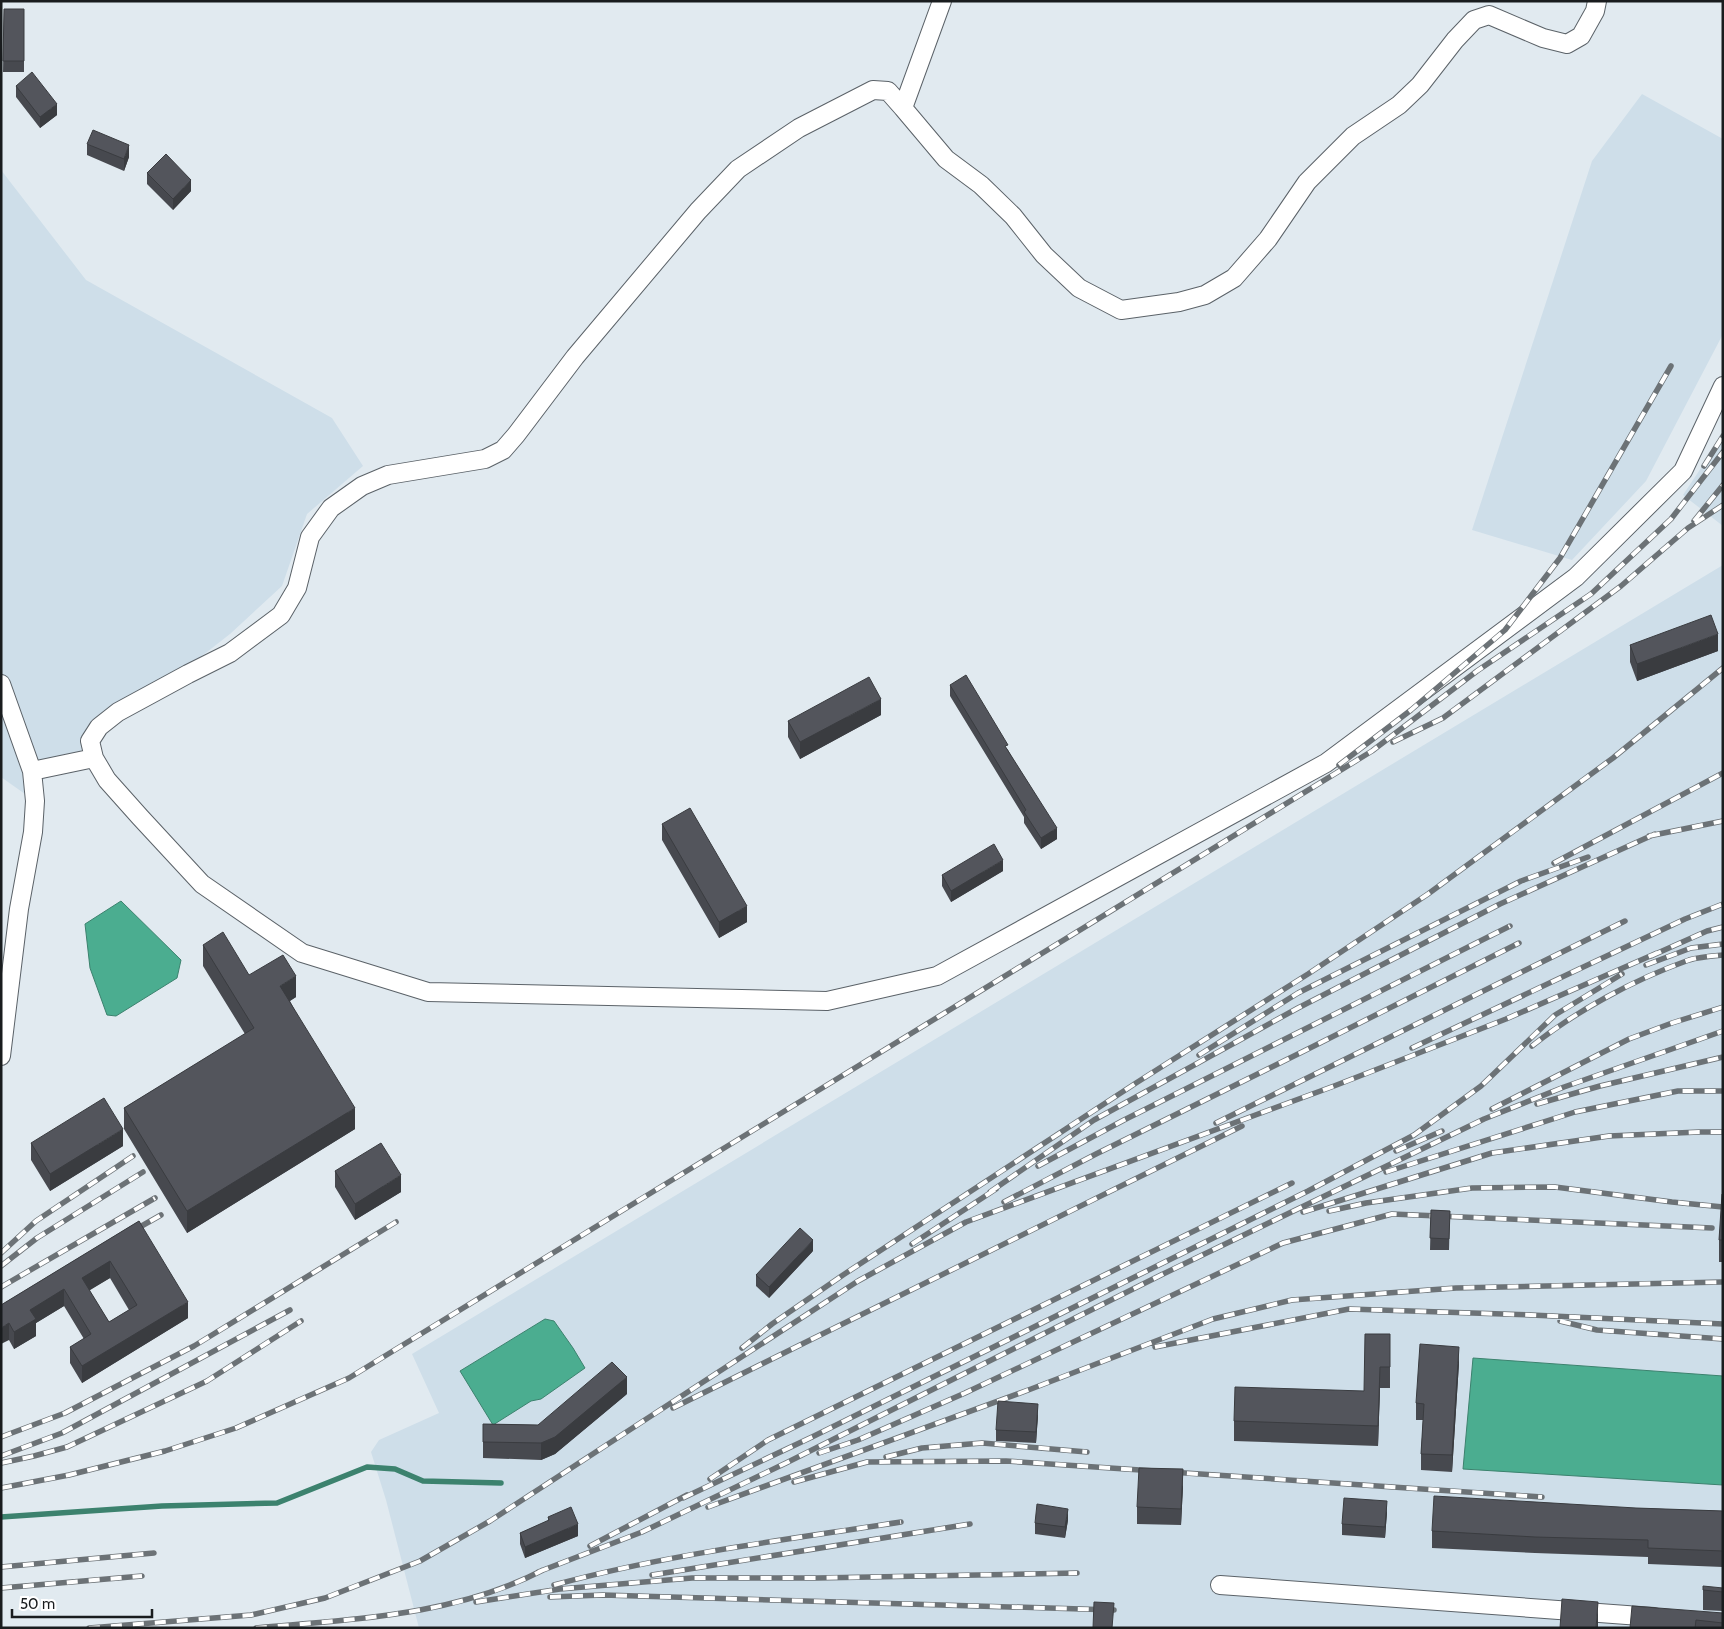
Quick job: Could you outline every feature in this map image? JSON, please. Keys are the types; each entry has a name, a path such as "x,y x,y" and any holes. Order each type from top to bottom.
{"street":[{"path":"903,108 942,1"},
{"path":"1598,1 1595,11 1581,36 1567,44 1544,38 1489,15 1474,20 1455,40 1420,85 1399,105 1353,136 1307,182 1268,238 1234,278 1205,295 1180,302 1121,310 1079,288 1044,255 1013,216 981,185 946,159 888,91 873,90 799,128 738,169 698,211 575,357 503,450 485,459 388,475 362,486 331,508 310,537 298,588 281,615 230,653 118,712 99,727 90,741 94,758 108,780 202,884 302,953 428,992 827,1000 937,976 1326,763 1576,577 1683,471 1723,386"},
{"path":"1,684 32,771 35,801 33,832 19,909 1,1056"},
{"path":"32,771 94,758"},
{"path":"1220,1585 1674,1618"}],"shaded area":[{"path":"1642,94 1723,139 1723,334 1646,481 1572,560 1472,530 1592,161"},
{"path":"1,170 86,280 332,418 363,466 307,514 282,586 230,634 25,794 1,777"},
{"path":"1723,435 1723,526 1683,495"},
{"path":"1723,565 1723,1628 419,1628 386,1500 371,1452 379,1440 439,1413 412,1354"},
{"path":"121,901 181,960 177,978 116,1016 107,1015 90,968 85,924"},
{"path":"545,1319 554,1321 585,1368 541,1399 531,1401 493,1425 460,1371"},
{"path":"1473,1358 1723,1376 1723,1485 1463,1469"}],"building":[{"path":"4,9 24,9 24,61 3,61"},
{"path":"32,72 57,104 40,117 16,86"},
{"path":"93,130 129,145 124,159 87,144"},
{"path":"166,154 191,180 173,199 147,173"},
{"path":"1711,615 1718,634 1637,664 1630,645"},
{"path":"966,675 1008,745 1005,746 1057,828 1041,838 950,685"},
{"path":"869,677 881,699 800,742 788,721"},
{"path":"690,808 747,906 719,922 662,824"},
{"path":"994,844 1003,860 951,891 942,875"},
{"path":"223,932 249,975 283,955 296,976 280,986 355,1108 187,1211 124,1108 254,1028 203,945"},
{"path":"104,1098 123,1129 50,1174 31,1143"},
{"path":"381,1143 401,1175 355,1204 335,1171"},
{"path":"1722,1194 1723,1240 1719,1240"},
{"path":"1431,1210 1450,1211 1449,1239 1430,1238"},
{"path":"139,1221 188,1302 82,1366 70,1347 91,1334 64,1289 30,1310 36,1319 14,1332 9,1323 1,1328 1,1305","holes":["110,1261 137,1305 109,1322 82,1278"]},
{"path":"800,1228 813,1240 769,1287 756,1275"},
{"path":"1365,1334 1390,1334 1390,1367 1380,1367 1378,1426 1234,1421 1235,1387 1364,1391"},
{"path":"1420,1344 1459,1347 1452,1455 1421,1454 1424,1404 1416,1403"},
{"path":"612,1362 627,1377 555,1437 541,1443 483,1442 483,1424 538,1425"},
{"path":"998,1401 1038,1404 1036,1432 996,1430"},
{"path":"1139,1468 1183,1469 1181,1509 1137,1507"},
{"path":"1434,1496 1636,1508 1723,1511 1723,1551 1648,1548 1648,1540 1535,1537 1432,1531"},
{"path":"1344,1498 1387,1501 1385,1527 1342,1524"},
{"path":"1037,1504 1068,1509 1065,1527 1035,1523"},
{"path":"571,1507 578,1524 525,1547 520,1533 549,1520 548,1517"},
{"path":"1703,1586 1723,1588 1723,1592 1703,1590"},
{"path":"1562,1599 1598,1602 1596,1628 1560,1628"},
{"path":"1094,1602 1114,1603 1112,1628 1093,1628"},
{"path":"1632,1606 1723,1613 1723,1623 1696,1620 1695,1628 1630,1628"}],"waterway":[{"path":"1,1517 162,1506 277,1503 367,1467 395,1469 423,1481 501,1483"}],"railway":[{"path":"1339,765 1411,710 1505,630 1560,558 1671,366"},
{"path":"1704,466 1723,436"},
{"path":"1,1488 69,1475 165,1451 236,1428 349,1378 1372,751 1477,671 1591,594 1671,519 1723,452"},
{"path":"1694,521 1723,485"},
{"path":"1393,742 1443,718 1621,586 1688,528 1723,505"},
{"path":"742,1348 772,1324 843,1275 1136,1083 1308,974 1428,894 1613,758 1723,668"},
{"path":"1554,863 1723,773"},
{"path":"1649,836 1723,821"},
{"path":"990,1192 1094,1120 1298,1008 1500,904 1655,834"},
{"path":"1199,1055 1298,993 1521,881 1588,857"},
{"path":"1412,1048 1685,919 1723,904"},
{"path":"1216,1123 1625,921"},
{"path":"1038,1166 1124,1120 1510,926"},
{"path":"1651,956 1707,931 1723,927"},
{"path":"1004,1202 1096,1154 1519,943"},
{"path":"1646,965 1691,948 1723,944"},
{"path":"89,1628 251,1615 325,1598 420,1561 490,1521 858,1281 966,1222 1334,1086 1506,1019 1657,953"},
{"path":"1532,1046 1567,1020 1627,986 1689,960 1723,955"},
{"path":"683,1498 812,1437 1308,1191 1414,1135 1481,1086 1555,1015 1622,974"},
{"path":"1492,1109 1629,1039 1723,1007"},
{"path":"538,1572 642,1532 786,1463 1161,1275 1484,1119 1564,1087 1723,1031"},
{"path":"1537,1104 1600,1086 1723,1057"},
{"path":"1386,1172 1575,1112 1678,1091 1723,1091"},
{"path":"673,1408 1242,1126"},
{"path":"1396,1151 1442,1131"},
{"path":"1303,1212 1492,1153 1609,1136 1723,1132"},
{"path":"1,1253 36,1221 133,1156"},
{"path":"1,1266 37,1238 143,1172"},
{"path":"710,1479 768,1440 1292,1183"},
{"path":"1329,1211 1366,1203 1472,1188 1555,1187 1723,1207"},
{"path":"912,1244 996,1189"},
{"path":"1,1287 155,1198"},
{"path":"819,1453 858,1440 965,1393 1283,1243 1392,1214 1712,1228"},
{"path":"131,1232 161,1215"},
{"path":"1,1437 65,1413 194,1346 396,1222"},
{"path":"708,1507 1031,1389 1213,1319 1292,1300 1456,1288 1722,1282"},
{"path":"1155,1347 1349,1309 1723,1324"},
{"path":"1,1456 62,1433 290,1310"},
{"path":"1,1463 67,1447 207,1381 301,1321"},
{"path":"1560,1321 1597,1330 1723,1339"},
{"path":"886,1457 922,1448 982,1443 1087,1452"},
{"path":"794,1482 867,1462 1006,1461 1542,1497"},
{"path":"590,1546 687,1495"},
{"path":"554,1585 683,1556 901,1522"},
{"path":"652,1575 970,1524"},
{"path":"1,1567 154,1553"},
{"path":"256,1628 366,1618 439,1606 475,1597 543,1570"},
{"path":"476,1602 560,1589 692,1578 817,1578 1077,1573"},
{"path":"1,1588 142,1576"},
{"path":"550,1597 603,1595 1114,1610"}]}
